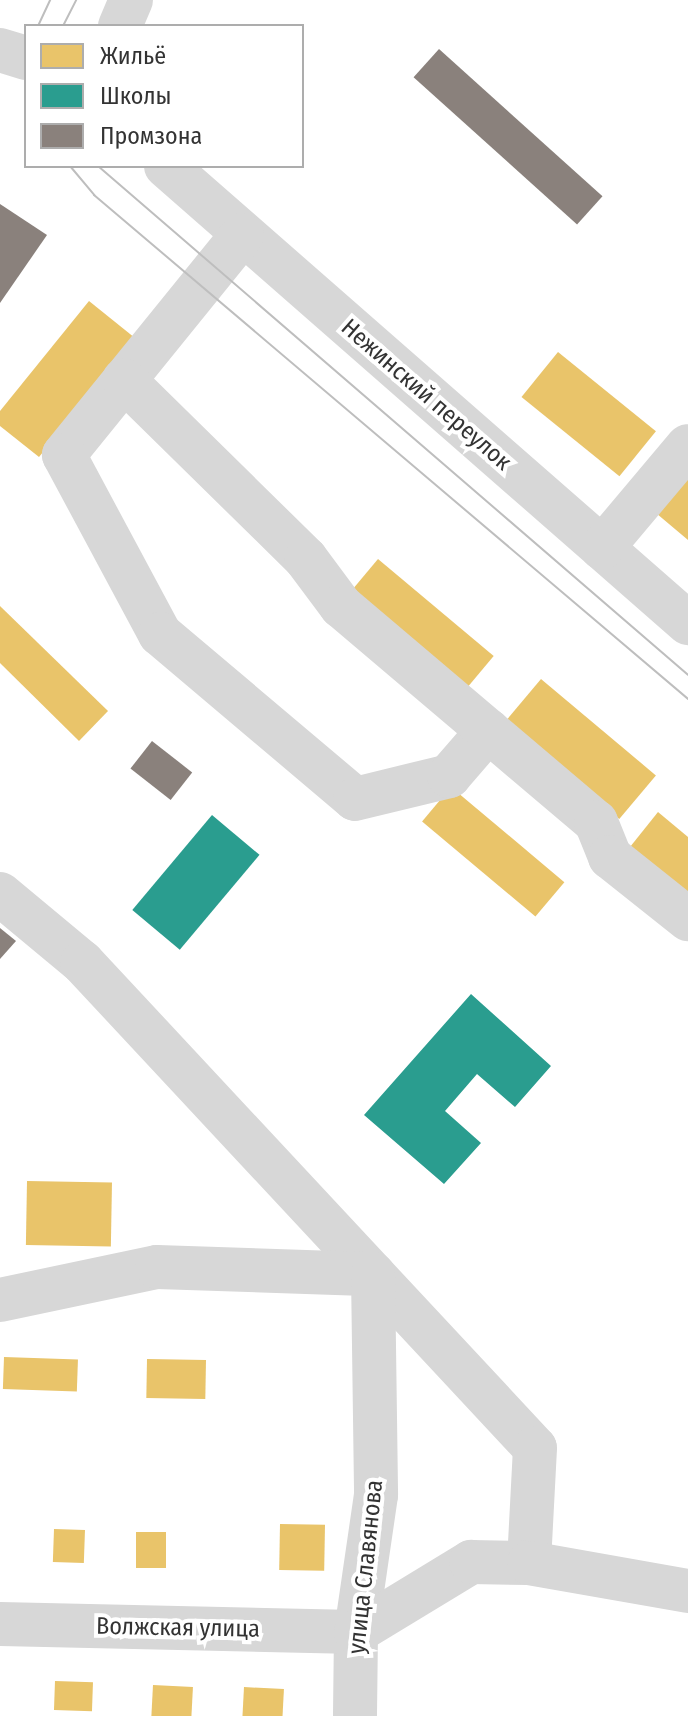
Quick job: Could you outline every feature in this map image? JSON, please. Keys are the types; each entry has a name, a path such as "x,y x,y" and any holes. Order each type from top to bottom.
{"street":[{"path":"121,24 131,0"},
{"path":"0,50 24,57"},
{"name":"Нежинский переулок","path":"168,168 688,623"},
{"path":"242,235 64,455 160,634 355,799 449,776 488,731"},
{"path":"124,380 306,559 341,606 596,822 610,857 688,919"},
{"path":"602,548 688,446"},
{"path":"0,894 82,962 535,1448 529,1563"},
{"path":"0,1300 157,1267 373,1274"},
{"name":"улица Славянова","path":"355,1716 356,1632 376,1495 373,1274"},
{"path":"356,1632 471,1562 529,1563 688,1591"},
{"name":"Волжская улица","path":"0,1624 356,1632"}],"building: Жильё":[{"path":"89,301 135,338 39,457 0,426 0,411"},
{"path":"558,352 656,431 619,476 521,397"},
{"path":"688,462 688,540 650,508"},
{"path":"378,559 494,656 458,699 342,602"},
{"path":"0,606 108,711 79,741 0,663"},
{"path":"541,679 656,775 619,819 504,723"},
{"path":"451,787 564,882 535,917 422,821"},
{"path":"658,812 688,837 688,912 622,857"},
{"path":"27,1181 112,1182 111,1246 26,1245"},
{"path":"4,1357 78,1360 77,1392 3,1389"},
{"path":"147,1359 206,1360 205,1399 146,1398"},
{"path":"280,1524 325,1525 324,1571 279,1570"},
{"path":"54,1529 85,1530 84,1563 53,1562"},
{"path":"136,1532 166,1532 166,1568 136,1568"},
{"path":"55,1681 93,1682 92,1711 54,1710"},
{"path":"153,1685 193,1687 191,1716 151,1716"},
{"path":"244,1687 284,1689 283,1716 242,1716"}],"building: Школы":[{"path":"212,815 259,855 180,950 132,910"},
{"path":"471,994 551,1066 515,1107 477,1074 445,1111 481,1143 444,1184 364,1115"}],"building: Промзона":[{"path":"439,49 602,196 577,224 414,77"},
{"path":"0,204 47,235 0,303"},
{"path":"152,741 192,772 171,800 130,769"},
{"path":"0,928 16,941 0,959"}],"tram line":[{"path":"39,24 50,0"},
{"path":"64,24 76,0"},
{"path":"72,168 94,195 688,699"},
{"path":"100,168 688,675"}]}
